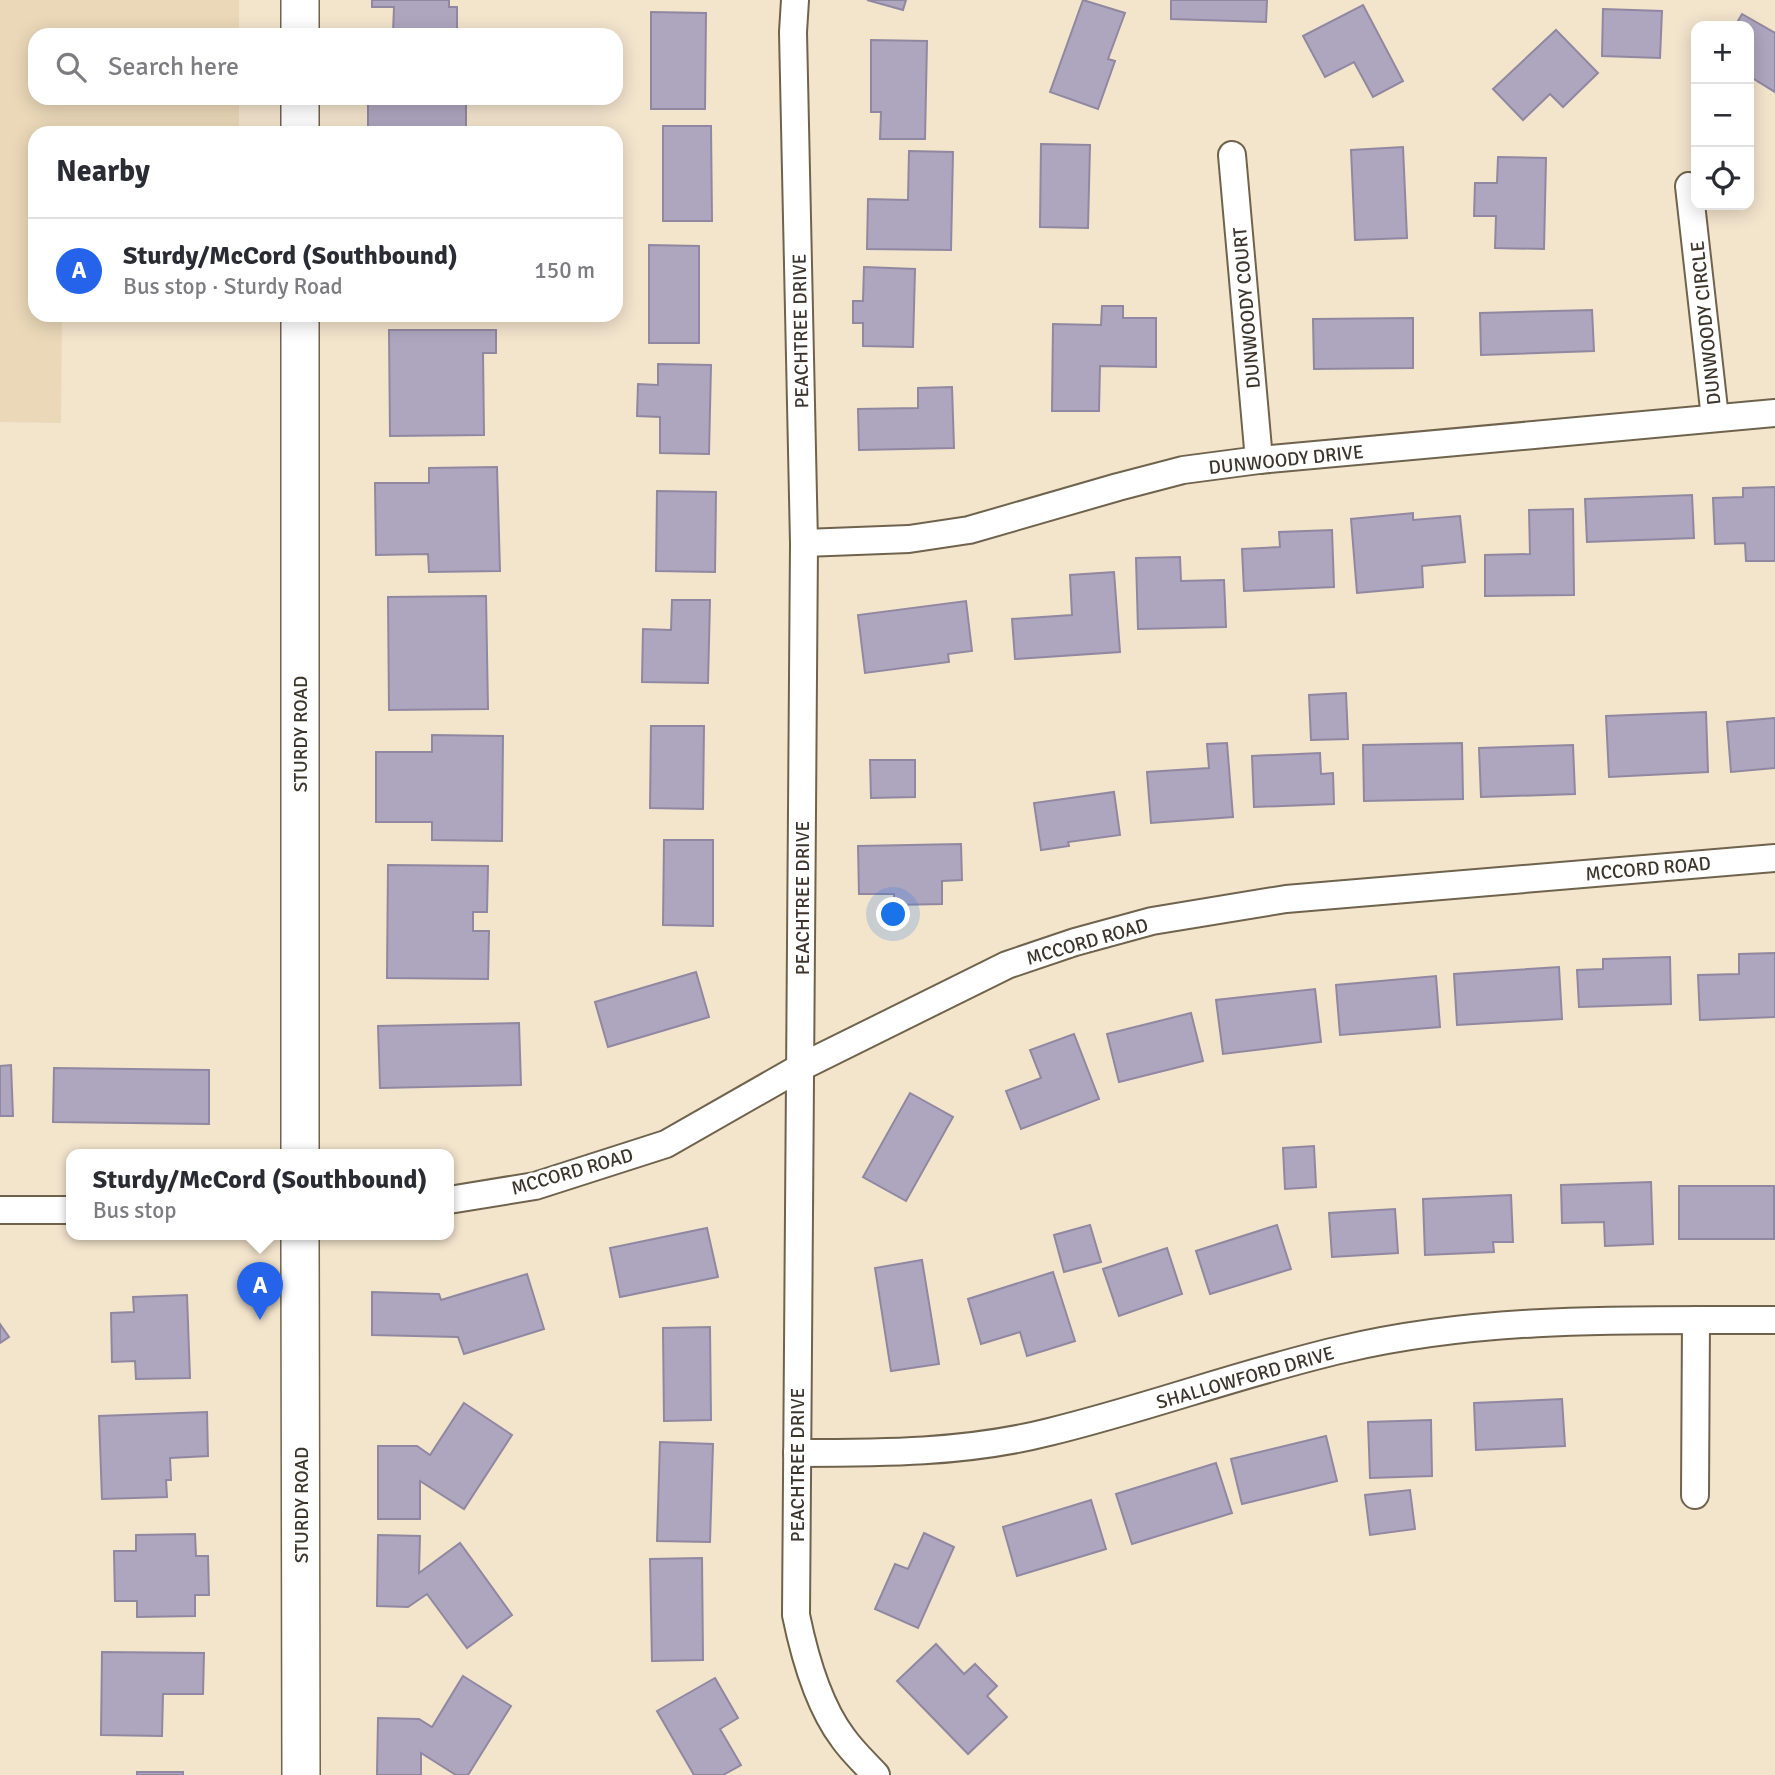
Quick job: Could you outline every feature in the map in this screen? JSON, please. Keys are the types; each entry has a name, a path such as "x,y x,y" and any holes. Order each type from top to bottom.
{"street":[{"path":"300,0 300,28"},
{"name":"PEACHTREE DRIVE","path":"795,0 793,32 804,543 796,1615 804,1655 841,1737 876,1775"},
{"path":"300,105 300,126"},
{"name":"DUNWOODY COURT","path":"1232,155 1259,460"},
{"name":"DUNWOODY CIRCLE","path":"1689,186 1715,418"},
{"name":"STURDY ROAD","path":"300,322 300,1149"},
{"name":"DUNWOODY DRIVE","path":"804,543 909,539 969,530 1118,486 1183,470 1259,460 1775,413"},
{"name":"MCCORD ROAD","path":"454,1199 535,1186 666,1144 801,1068 1007,965 1075,942 1152,921 1286,899 1775,858"},
{"path":"0,1210 66,1210"},
{"name":"STURDY ROAD","path":"300,1240 301,1775"},
{"path":"1695,1495 1696,1320"},
{"name":"SHALLOWFORD DRIVE","path":"797,1453 900,1453 966,1448 1047,1433 1344,1349 1435,1333 1538,1322 1775,1320"}],"shaded area":[{"path":"0,0 239,0 239,28 28,28 28,105 239,105 239,126 28,126 28,322 62,322 61,423 0,422"}],"building":[{"path":"372,0 449,0 449,7 457,7 457,28 393,28 394,7 372,7"},
{"path":"867,0 906,0 903,10"},
{"path":"1083,0 1125,13 1108,59 1115,61 1098,109 1050,92"},
{"path":"1171,0 1267,0 1266,22 1171,19"},
{"path":"1363,5 1403,81 1373,97 1354,62 1325,77 1303,36"},
{"path":"1603,9 1662,11 1660,58 1602,56"},
{"path":"651,12 706,13 705,109 651,109"},
{"path":"1742,14 1775,33 1775,92 1754,79 1754,21 1738,21"},
{"path":"1556,30 1598,73 1563,107 1550,94 1523,120 1493,89"},
{"path":"871,40 927,41 925,139 880,139 881,112 871,112"},
{"path":"368,105 466,105 466,126 368,126"},
{"path":"663,126 711,126 712,221 663,221"},
{"path":"1041,144 1090,145 1088,228 1040,227"},
{"path":"1403,147 1407,238 1355,240 1351,150"},
{"path":"909,151 953,152 951,250 867,249 868,199 908,200"},
{"path":"1498,157 1546,158 1544,249 1495,248 1496,216 1474,216 1475,183 1497,183"},
{"path":"649,245 699,246 699,343 649,343"},
{"path":"864,267 915,269 913,347 863,346 863,323 853,323 853,301 863,301"},
{"path":"1102,306 1123,306 1123,318 1156,318 1156,367 1100,366 1099,411 1052,411 1053,324 1101,325"},
{"path":"1592,310 1594,351 1481,355 1480,313"},
{"path":"1413,318 1413,368 1314,369 1313,319"},
{"path":"389,330 496,330 496,353 483,353 484,435 390,436"},
{"path":"658,364 711,365 709,454 660,453 660,417 637,416 638,384 658,385"},
{"path":"952,387 954,448 859,450 858,409 918,408 918,388"},
{"path":"497,467 500,571 429,572 428,554 376,555 375,483 429,483 429,468"},
{"path":"1775,487 1775,561 1746,561 1745,543 1715,544 1713,498 1743,497 1743,488"},
{"path":"657,491 716,492 715,572 656,571"},
{"path":"1692,495 1694,538 1587,542 1585,499"},
{"path":"1573,509 1574,595 1485,596 1485,555 1530,554 1529,510"},
{"path":"1413,513 1413,520 1460,516 1465,562 1422,566 1423,587 1357,593 1351,519"},
{"path":"1332,530 1334,587 1244,591 1242,549 1280,547 1279,532"},
{"path":"1180,557 1181,581 1224,580 1226,627 1138,629 1136,558"},
{"path":"1114,572 1120,652 1015,659 1012,619 1072,615 1070,575"},
{"path":"486,596 488,709 389,710 388,597"},
{"path":"672,600 710,600 708,683 642,682 643,629 671,630"},
{"path":"966,601 972,651 948,654 949,662 865,673 858,615"},
{"path":"1346,693 1348,739 1311,740 1309,695"},
{"path":"1706,712 1708,772 1609,777 1606,716"},
{"path":"1775,718 1775,768 1731,772 1727,722"},
{"path":"651,726 704,726 703,809 650,808"},
{"path":"432,735 503,736 502,841 432,840 432,822 376,822 376,752 432,752"},
{"path":"1227,743 1233,817 1151,823 1147,772 1209,768 1207,744"},
{"path":"1462,743 1463,799 1364,801 1363,745"},
{"path":"1573,745 1575,794 1481,797 1479,748"},
{"path":"1320,753 1321,774 1333,773 1334,804 1254,807 1252,756"},
{"path":"870,760 915,760 915,797 871,798"},
{"path":"1114,792 1120,835 1068,842 1069,846 1041,850 1034,803"},
{"path":"664,840 713,840 713,926 663,925"},
{"path":"961,844 962,880 942,881 942,904 894,905 894,894 859,894 858,846"},
{"path":"388,865 488,866 487,912 473,912 473,931 489,931 488,979 387,978"},
{"path":"1775,953 1775,1017 1700,1020 1698,975 1739,974 1739,954"},
{"path":"1670,957 1671,1004 1579,1007 1577,970 1603,969 1603,959"},
{"path":"1559,967 1562,1019 1457,1025 1454,974"},
{"path":"696,972 709,1017 608,1047 595,1002"},
{"path":"1436,976 1440,1027 1340,1035 1336,985"},
{"path":"1315,989 1321,1042 1223,1054 1216,1000"},
{"path":"1191,1013 1203,1061 1119,1082 1107,1034"},
{"path":"519,1023 521,1085 380,1088 378,1026"},
{"path":"1074,1034 1099,1099 1021,1129 1006,1091 1041,1078 1030,1050"},
{"path":"11,1065 13,1116 0,1116 0,1066"},
{"path":"54,1068 209,1070 209,1124 53,1122"},
{"path":"910,1093 953,1117 906,1201 863,1177"},
{"path":"1314,1146 1316,1187 1285,1189 1283,1148"},
{"path":"1651,1182 1653,1244 1605,1246 1604,1222 1562,1223 1561,1185"},
{"path":"1679,1186 1774,1186 1774,1239 1679,1239"},
{"path":"1511,1195 1513,1242 1493,1242 1494,1252 1425,1255 1423,1199"},
{"path":"1395,1209 1398,1253 1332,1257 1329,1213"},
{"path":"1090,1225 1101,1262 1064,1272 1054,1235"},
{"path":"1277,1225 1291,1269 1210,1294 1196,1251"},
{"path":"707,1228 718,1277 620,1297 610,1248"},
{"path":"1167,1248 1182,1294 1119,1316 1103,1269"},
{"path":"922,1260 939,1364 891,1371 875,1268"},
{"path":"1053,1272 1075,1341 1027,1356 1020,1332 981,1344 968,1299"},
{"path":"527,1274 544,1329 464,1354 458,1337 372,1335 372,1292 439,1294 441,1300"},
{"path":"187,1295 190,1378 136,1379 135,1361 112,1362 111,1313 134,1312 133,1297"},
{"path":"0,1324 9,1337 0,1343"},
{"path":"710,1327 711,1420 664,1421 663,1328"},
{"path":"1562,1399 1565,1446 1476,1450 1474,1403"},
{"path":"464,1403 512,1435 464,1509 420,1481 420,1519 378,1519 378,1446 417,1446 430,1455"},
{"path":"207,1412 208,1456 170,1458 171,1480 166,1480 167,1497 102,1499 99,1416"},
{"path":"1431,1420 1432,1476 1370,1478 1368,1422"},
{"path":"1326,1436 1337,1481 1242,1504 1231,1459"},
{"path":"660,1442 713,1444 710,1542 657,1541"},
{"path":"1216,1463 1232,1513 1132,1544 1116,1494"},
{"path":"1410,1490 1415,1529 1370,1535 1365,1495"},
{"path":"1091,1500 1106,1549 1017,1576 1003,1527"},
{"path":"924,1533 954,1547 918,1628 875,1609 895,1564 908,1569"},
{"path":"195,1534 196,1556 208,1556 209,1595 195,1595 195,1616 137,1617 137,1601 115,1601 114,1551 136,1551 136,1535"},
{"path":"378,1535 420,1536 419,1573 460,1543 512,1615 467,1648 427,1594 408,1607 377,1606"},
{"path":"702,1558 703,1660 652,1661 650,1559"},
{"path":"936,1644 964,1674 975,1664 997,1686 987,1696 1007,1717 968,1754 897,1681"},
{"path":"102,1652 204,1653 203,1694 163,1694 162,1736 101,1735"},
{"path":"463,1676 511,1706 468,1775 456,1775 421,1753 421,1775 377,1775 378,1718 419,1719 432,1727"},
{"path":"715,1678 738,1718 720,1729 741,1765 723,1775 694,1775 657,1711"},
{"path":"137,1772 183,1772 183,1775 137,1775"}],"place":[{"name":"Sturdy/McCord (Southbound)","path":"260,1320"}]}
